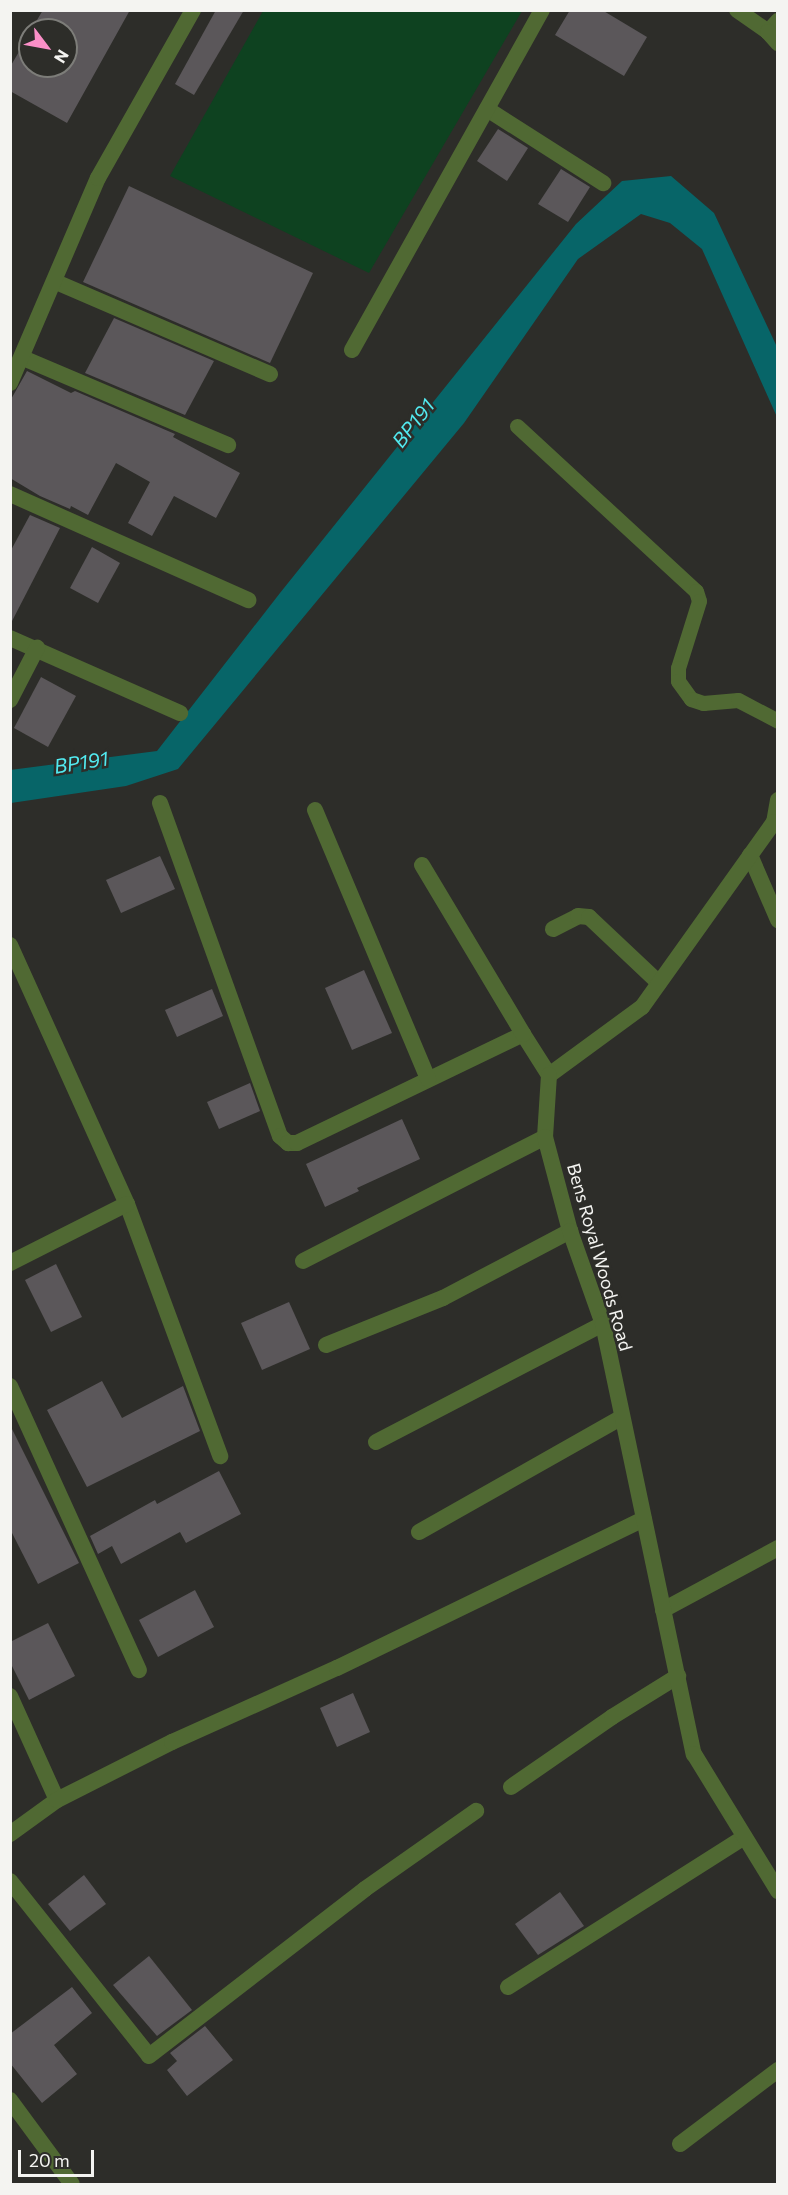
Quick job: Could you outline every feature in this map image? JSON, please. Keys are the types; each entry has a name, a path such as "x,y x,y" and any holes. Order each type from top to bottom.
{"street":[{"path":"11,379 23,358 56,282 98,178 193,10"},
{"path":"352,350 542,10"},
{"path":"737,10 774,32"},
{"path":"487,109 603,183"},
{"path":"56,282 270,374"},
{"path":"23,358 228,445"},
{"path":"10,494 248,600"},
{"path":"10,638 180,713"},
{"path":"10,700 37,648"},
{"path":"422,865 549,1075 642,1007 776,822 777,800"},
{"path":"160,803 280,1136 288,1143 297,1143 523,1034"},
{"path":"315,810 428,1079"},
{"path":"750,855 777,920"},
{"path":"553,928 578,916 589,917 659,983"},
{"path":"10,945 127,1204 220,1456"},
{"name":"Bens Royal Woods Road","path":"549,1075 545,1137 570,1231 603,1324 694,1754 777,1891"},
{"path":"303,1261 545,1137"},
{"path":"10,1263 127,1204"},
{"path":"326,1346 443,1298 570,1231"},
{"path":"376,1442 603,1324"},
{"path":"10,1386 139,1670"},
{"path":"419,1532 622,1417"},
{"path":"10,1834 57,1800 172,1742 337,1668 644,1519"},
{"path":"663,1610 777,1548"},
{"path":"511,1787 612,1717 678,1676"},
{"path":"10,1696 57,1800"},
{"path":"10,1881 149,2056 365,1889 476,1811"},
{"path":"508,1987 744,1837"},
{"path":"680,2144 777,2070"},
{"path":"10,2100 72,2184"}],"lane":[{"path":"517,426 696,591 699,601 678,668 678,681 691,699 703,703 738,700 777,722"}],"green space":[{"path":"263,11 522,11 369,273 170,176"}],"water":[{"name":"BP191","path":"671,176 714,213 777,347 777,417 702,249 670,223 641,214 578,259 464,423 178,769 126,786 11,803 10,770 157,751 280,593 576,224 622,181"}],"building":[{"path":"43,10 130,10 67,123 10,91 10,67 18,53 18,78 78,78 78,18 38,18"},
{"path":"216,10 244,10 194,95 175,84"},
{"path":"570,10 602,10 647,37 624,76 555,35"},
{"path":"498,129 528,148 507,181 477,161"},
{"path":"561,169 590,187 568,222 538,204"},
{"path":"129,186 313,273 270,363 83,282"},
{"path":"114,318 214,361 185,415 85,373"},
{"path":"27,371 71,393 75,391 175,434 173,437 240,473 216,518 174,496 152,536 128,523 150,482 116,463 88,515 71,506 70,509 40,496 10,478 10,401"},
{"path":"30,515 60,528 10,625 10,552"},
{"path":"92,547 120,563 98,603 70,588"},
{"path":"41,677 76,696 48,747 14,728"},
{"path":"160,856 175,889 121,913 106,880"},
{"path":"364,970 392,1033 352,1050 325,988"},
{"path":"212,989 223,1016 177,1037 165,1010"},
{"path":"250,1083 260,1111 219,1129 207,1102"},
{"path":"402,1119 420,1159 357,1188 359,1191 325,1207 306,1164"},
{"path":"56,1264 82,1317 51,1332 25,1280"},
{"path":"289,1302 310,1349 262,1370 241,1323"},
{"path":"102,1381 122,1418 183,1386 200,1431 87,1487 47,1410"},
{"path":"10,1425 79,1563 38,1584 10,1529"},
{"path":"219,1471 241,1514 186,1543 180,1532 121,1564 112,1546 98,1554 90,1536 155,1500 157,1504"},
{"path":"195,1590 214,1627 158,1657 139,1620"},
{"path":"48,1623 75,1676 29,1700 10,1662 10,1642"},
{"path":"353,1693 370,1732 337,1747 320,1708"},
{"path":"84,1875 106,1904 70,1931 48,1904"},
{"path":"560,1892 584,1926 538,1955 515,1924"},
{"path":"149,1956 192,2010 157,2036 113,1985"},
{"path":"72,1987 92,2013 54,2045 77,2074 42,2103 10,2063 10,2034"},
{"path":"205,2026 233,2060 187,2096 167,2070 177,2061 170,2053"}]}
